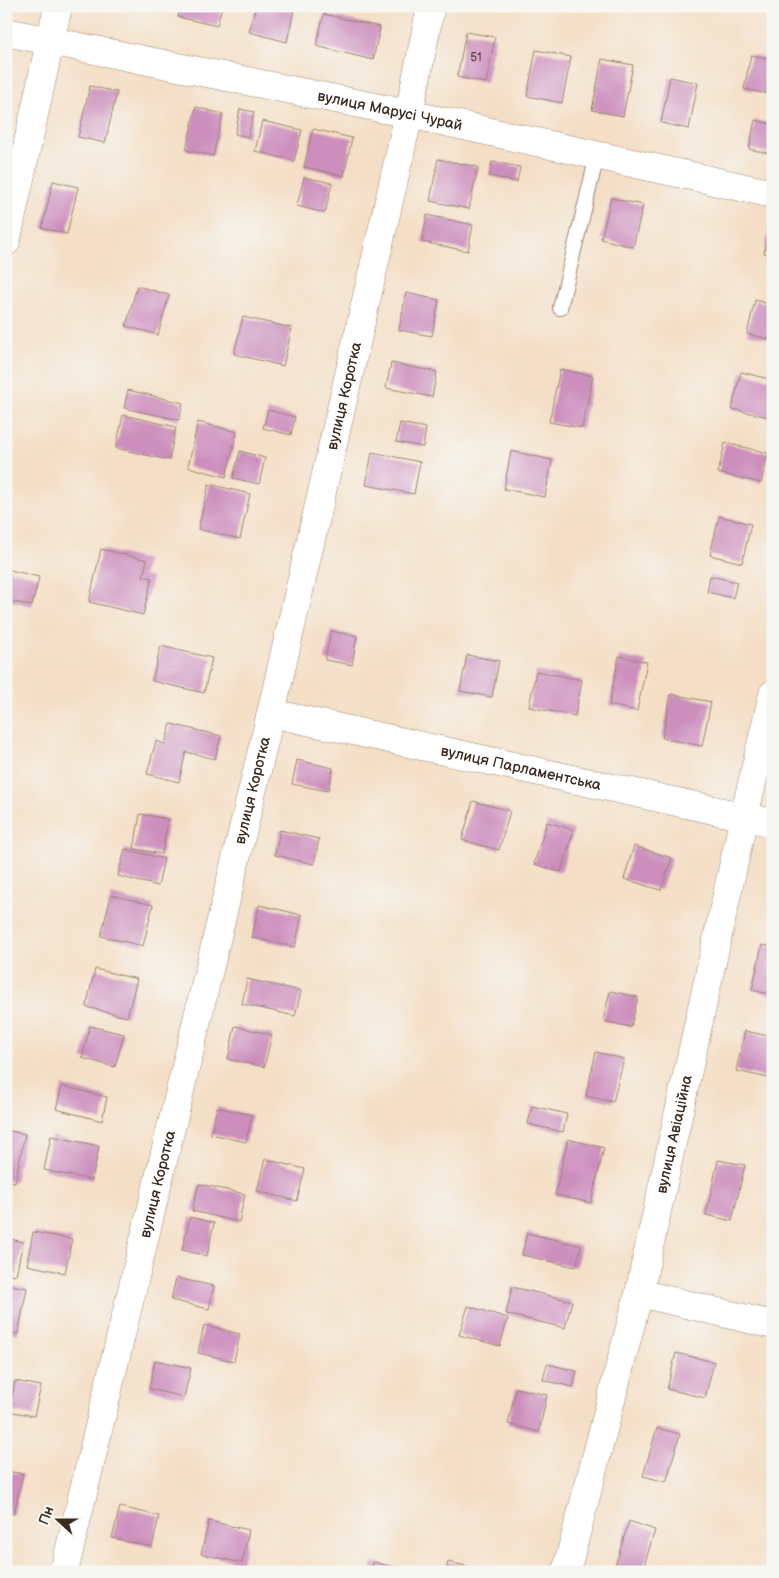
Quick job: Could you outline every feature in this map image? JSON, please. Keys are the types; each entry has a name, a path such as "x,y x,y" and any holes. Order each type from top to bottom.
{"street":[{"path":"6,242 58,6"},
{"name":"вулиця Коротка","path":"64,1572 271,712 431,6"},
{"name":"вулиця Марусі Чурай","path":"6,32 408,114 773,194"},
{"name":"вулиця Авіаційна","path":"566,1572 639,1293 773,694"},
{"name":"вулиця Парламентська","path":"271,712 773,823"},
{"path":"639,1293 773,1325"}],"lane":[{"path":"560,308 597,156"}],"building":[{"path":"181,6 222,6 217,26 178,17"},
{"path":"256,6 295,6 287,42 249,32"},
{"path":"324,14 380,27 373,60 316,46"},
{"path":"466,32 495,37 486,83 457,77"},
{"path":"536,50 571,57 562,103 527,96"},
{"path":"751,55 773,59 773,95 744,89"},
{"path":"602,59 633,65 623,116 592,110"},
{"path":"670,77 698,83 689,129 661,123"},
{"path":"90,86 117,92 105,143 78,137"},
{"path":"196,107 223,114 213,156 186,150"},
{"path":"240,109 254,112 248,137 235,134"},
{"path":"755,120 773,124 773,154 749,149"},
{"path":"262,121 302,130 294,161 255,151"},
{"path":"313,129 352,138 344,176 304,167"},
{"path":"438,159 478,167 469,209 430,201"},
{"path":"492,162 520,167 517,182 489,176"},
{"path":"304,177 332,183 325,213 297,206"},
{"path":"53,181 78,187 67,234 42,228"},
{"path":"611,198 643,205 633,247 601,239"},
{"path":"427,215 473,225 468,251 422,242"},
{"path":"770,226 773,227 773,255 764,253"},
{"path":"137,286 169,295 158,335 126,326"},
{"path":"406,293 439,300 432,336 399,330"},
{"path":"755,300 773,305 773,340 747,334"},
{"path":"243,317 292,328 283,366 234,354"},
{"path":"391,363 437,372 432,397 386,388"},
{"path":"560,369 593,376 582,428 549,422"},
{"path":"741,372 773,380 773,418 732,409"},
{"path":"128,390 183,403 179,420 124,408"},
{"path":"268,410 295,417 291,435 263,428"},
{"path":"123,415 176,427 169,460 116,448"},
{"path":"198,422 237,432 226,477 188,467"},
{"path":"400,423 426,428 423,447 396,442"},
{"path":"725,443 768,453 761,483 718,473"},
{"path":"240,451 265,458 259,484 233,478"},
{"path":"511,451 552,460 545,497 504,489"},
{"path":"372,452 420,462 414,494 366,485"},
{"path":"209,484 250,494 240,539 198,529"},
{"path":"719,516 751,524 742,563 710,555"},
{"path":"101,549 147,560 143,576 152,578 143,615 89,602"},
{"path":"6,569 39,577 32,606 6,600"},
{"path":"710,576 737,582 733,598 707,592"},
{"path":"331,631 357,636 352,665 325,660"},
{"path":"161,646 212,658 204,693 152,681"},
{"path":"467,655 499,661 492,697 460,691"},
{"path":"619,656 647,662 637,711 609,705"},
{"path":"536,671 582,680 575,716 529,707"},
{"path":"671,694 711,702 702,746 662,738"},
{"path":"171,724 221,736 215,759 186,752 179,782 147,774 156,741 165,744"},
{"path":"297,760 333,768 328,791 292,784"},
{"path":"473,801 510,811 499,850 462,840"},
{"path":"140,814 168,819 162,854 134,849"},
{"path":"547,822 574,830 561,872 534,864"},
{"path":"280,830 319,839 314,864 275,855"},
{"path":"634,846 672,858 661,890 624,879"},
{"path":"125,849 164,859 158,886 118,876"},
{"path":"111,895 153,905 143,946 101,936"},
{"path":"259,905 302,915 295,947 252,938"},
{"path":"762,945 773,947 773,995 752,990"},
{"path":"95,969 137,979 127,1017 86,1007"},
{"path":"247,979 301,991 295,1016 242,1004"},
{"path":"610,991 638,997 631,1027 603,1021"},
{"path":"90,1026 124,1034 115,1067 82,1058"},
{"path":"235,1026 272,1035 264,1067 228,1059"},
{"path":"745,1031 773,1037 773,1079 736,1071"},
{"path":"596,1052 624,1059 613,1102 586,1096"},
{"path":"62,1086 107,1097 102,1121 56,1109"},
{"path":"532,1106 567,1114 563,1132 528,1124"},
{"path":"217,1107 252,1115 246,1142 211,1134"},
{"path":"6,1130 25,1134 15,1182 6,1180"},
{"path":"51,1136 99,1146 92,1180 44,1170"},
{"path":"568,1139 604,1148 591,1203 555,1195"},
{"path":"773,1143 773,1166 767,1164"},
{"path":"265,1159 305,1169 297,1201 257,1191"},
{"path":"718,1160 745,1165 732,1221 706,1215"},
{"path":"199,1184 245,1194 239,1222 192,1211"},
{"path":"190,1217 214,1223 207,1256 182,1250"},
{"path":"33,1232 72,1239 65,1273 27,1265"},
{"path":"527,1233 581,1246 576,1267 522,1255"},
{"path":"6,1238 23,1242 16,1275 6,1273"},
{"path":"176,1278 214,1286 209,1309 171,1300"},
{"path":"6,1284 27,1288 18,1334 6,1332"},
{"path":"512,1287 572,1301 565,1328 506,1314"},
{"path":"468,1306 508,1318 500,1346 459,1335"},
{"path":"204,1325 240,1334 234,1361 198,1353"},
{"path":"676,1353 714,1362 705,1398 667,1389"},
{"path":"155,1360 191,1368 184,1397 149,1389"},
{"path":"547,1364 577,1371 573,1387 543,1380"},
{"path":"15,1381 41,1386 34,1416 9,1411"},
{"path":"516,1388 547,1395 539,1432 508,1424"},
{"path":"657,1428 680,1434 666,1482 643,1476"},
{"path":"6,1471 23,1474 14,1514 6,1513"},
{"path":"120,1507 159,1516 152,1547 112,1538"},
{"path":"209,1521 249,1530 242,1563 201,1554"},
{"path":"629,1521 655,1530 642,1572 631,1572 615,1566"},
{"path":"373,1562 410,1571 410,1572 371,1572"},
{"path":"448,1562 489,1571 489,1572 446,1572"}]}
